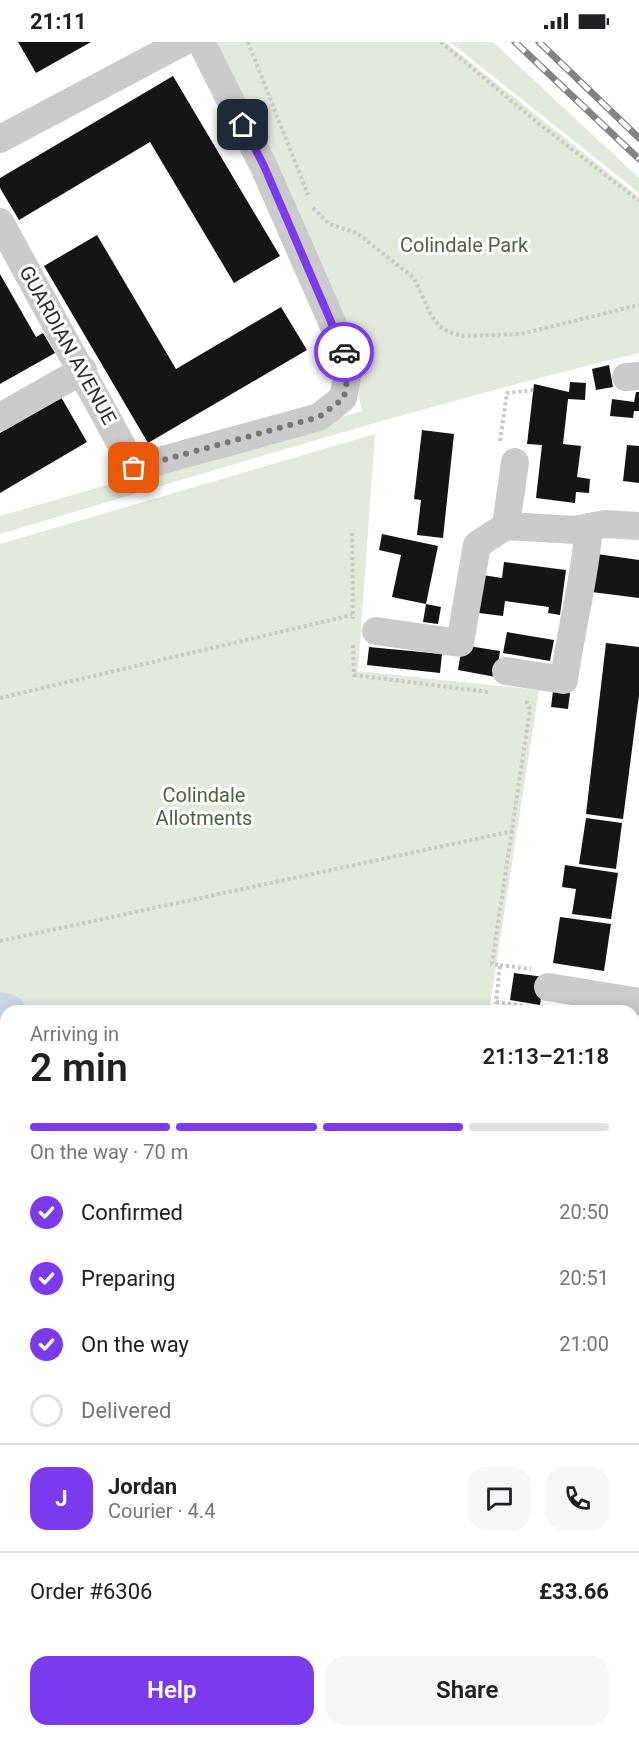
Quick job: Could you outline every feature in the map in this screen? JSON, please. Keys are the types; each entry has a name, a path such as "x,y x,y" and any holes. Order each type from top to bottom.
{"street":[{"path":"0,139 183,42"},
{"name":"GUARDIAN AVENUE","path":"0,222 83,370 134,468 319,417 344,398 349,368 264,166 201,42"},
{"path":"0,417 83,370"},
{"path":"506,526 515,462"},
{"path":"361,630 460,643 477,545 506,526 563,530 604,524 639,526"},
{"path":"498,681 564,680 571,632 586,565 589,527"},
{"path":"548,987 639,1002"}],"path":[{"path":"248,42 314,210 329,224 357,233 414,278 431,315 439,326 462,336 521,334 639,305"},
{"path":"441,42 538,123 639,201"},
{"path":"515,462 499,450 507,393 533,390"},
{"path":"352,533 353,615 361,630 354,675 498,681"},
{"path":"0,698 353,615"},
{"path":"523,696 530,710 492,964 550,972 545,1005"},
{"path":"0,941 513,831"},
{"path":"500,965 496,1002 517,1005"}],"green space":[{"name":"Colindale Park","path":"212,42 445,42 639,197 639,353 478,394 0,534 0,516 362,411 350,351"},
{"path":"450,42 493,42 639,178 639,193"},
{"name":"Colindale Allotments","path":"375,434 358,671 539,690 490,1005 0,1005 0,544"}],"building":[{"path":"18,42 91,42 36,73"},
{"path":"173,76 280,256 234,283 150,142 19,220 0,188 0,178"},
{"path":"97,235 176,369 281,307 307,350 148,443 44,266"},
{"path":"0,274 36,337 43,333 55,353 0,384"},
{"path":"609,365 613,387 596,390 592,369"},
{"path":"570,382 586,383 585,400 568,399 563,444 581,446 577,477 590,479 589,493 576,492 575,503 536,498 542,445 527,444 534,384 569,392"},
{"path":"636,392 639,392 639,411 634,411 633,418 610,416 612,399 634,402"},
{"path":"61,397 87,442 0,493 0,433"},
{"path":"422,430 454,434 443,538 417,535 421,500 414,499"},
{"path":"627,445 639,446 639,483 623,481"},
{"path":"382,534 438,546 426,604 392,597 401,555 379,550"},
{"path":"590,553 639,560 639,598 584,591"},
{"path":"504,562 566,570 560,615 548,613 549,607 505,601 503,616 471,612 476,574 502,578"},
{"path":"426,604 441,607 438,624 423,622"},
{"path":"507,632 554,640 550,661 503,653"},
{"path":"606,643 639,647 639,695 623,819 586,814"},
{"path":"462,645 500,651 496,677 458,670"},
{"path":"369,647 442,654 440,673 367,665"},
{"path":"553,691 570,693 568,709 551,707"},
{"path":"586,818 622,823 616,869 579,864"},
{"path":"565,865 618,873 611,919 572,914 576,889 562,887"},
{"path":"560,917 611,924 604,971 553,963"},
{"path":"514,973 544,977 540,1005 510,1000"}],"railway":[{"path":"515,42 639,159"},
{"path":"539,42 639,138"}],"way so far":[{"path":"134,468 319,417 344,398 349,368 344,352"}],"route":[{"path":"243,125 264,166 344,352"}]}
